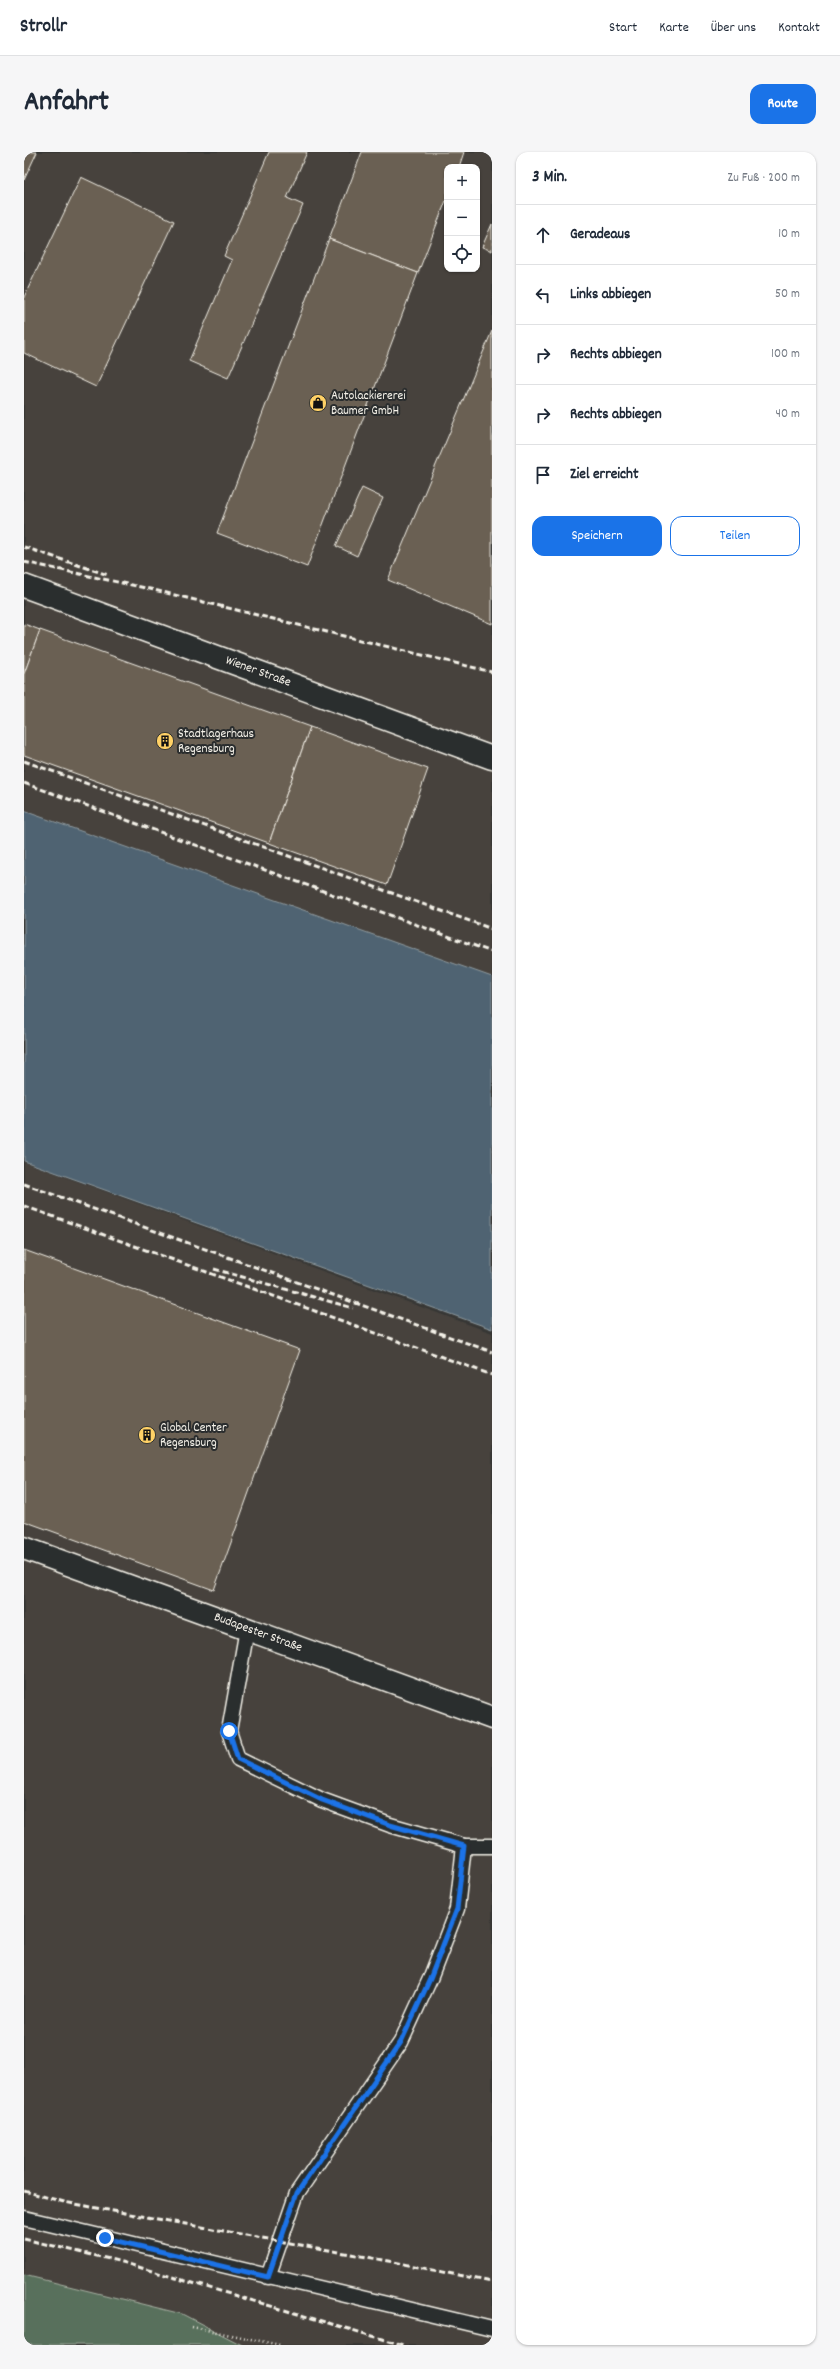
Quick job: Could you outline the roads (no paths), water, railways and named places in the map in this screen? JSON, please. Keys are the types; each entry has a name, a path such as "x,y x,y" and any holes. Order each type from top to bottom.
{"street":[{"name":"Wiener Straße","path":"24,586 492,758"},
{"name":"Budapester Straße","path":"24,1548 492,1718"}],"lane":[{"path":"247,1629 229,1731 238,1759 322,1800 390,1825 464,1846 492,1846"},
{"path":"268,2277 297,2193 401,2042 430,1979 457,1909 464,1846"},
{"path":"24,2218 492,2329"}],"water":[{"path":"24,811 492,977 492,1329 24,1161"}],"railway":[{"path":"24,547 108,575"},
{"path":"24,562 150,589 492,672"},
{"path":"24,761 492,929"},
{"path":"24,783 492,952"},
{"path":"24,1184 492,1352"},
{"path":"24,1206 492,1375"},
{"path":"214,1269 353,1308"},
{"path":"24,2191 64,2202 389,2261 492,2282"},
{"path":"24,2239 118,2261 403,2345"}],"place":[{"name":"Autolackiererei Baumer GmbH","path":"318,403"},
{"name":"Stadtlagerhaus Regensburg","path":"165,741"},
{"name":"Global Center Regensburg","path":"147,1435"}]}
